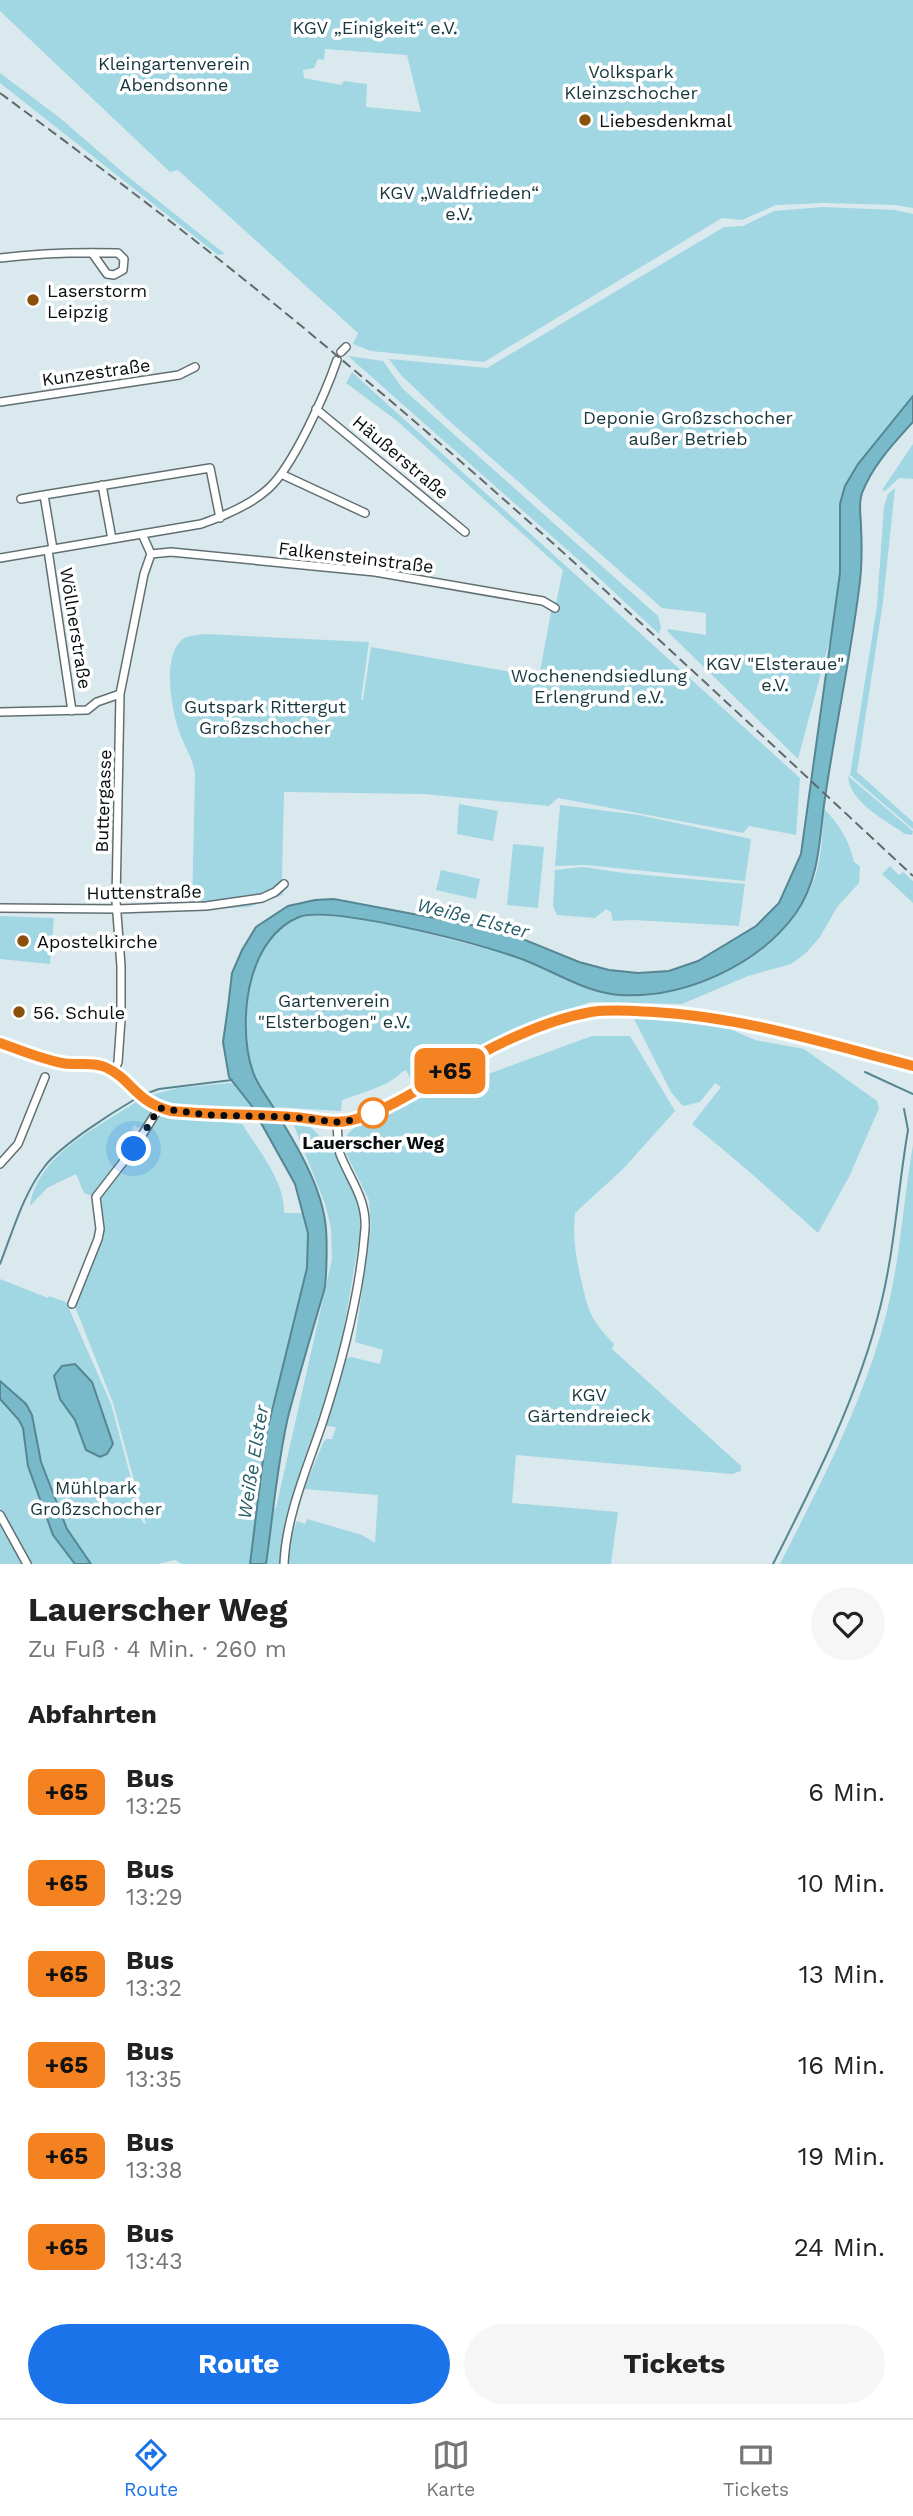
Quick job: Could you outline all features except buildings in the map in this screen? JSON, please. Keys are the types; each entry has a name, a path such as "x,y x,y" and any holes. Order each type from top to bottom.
{"main road":[{"path":"0,1043 63,1063 98,1065 114,1072 135,1093 154,1106 171,1111 337,1122 353,1120 396,1102 466,1062 538,1029 578,1015 606,1010 726,1019 913,1066"}],"street":[{"path":"0,258 46,253 92,253 121,254 124,259 123,270 114,275 107,274 92,253"},
{"path":"0,558 201,524 219,518 257,498 281,474 316,409 341,353"},
{"name":"Kunzestraße","path":"0,402 179,375 195,367"},
{"name":"Häußerstraße","path":"316,409 465,532"},
{"path":"21,499 210,468 219,518"},
{"path":"281,474 365,513"},
{"path":"102,485 112,539"},
{"name":"Wöllnerstraße","path":"44,495 72,711"},
{"path":"142,534 150,554"},
{"name":"Falkensteinstraße","path":"150,554 171,552 375,572 543,601 555,608"},
{"name":"Buttergasse","path":"114,1072 118,1062 121,1019 117,909 120,694 150,554"},
{"path":"0,712 87,710 97,702 120,694"},
{"name":"Huttenstraße","path":"0,908 117,909 232,904 261,898 275,892 284,884"},
{"path":"0,1164 18,1144 45,1077"},
{"path":"72,1304 98,1239 100,1229 96,1197 134,1149 154,1106"},
{"path":"285,1564 304,1469 323,1423 348,1327 363,1244 363,1203 340,1153 337,1122"},
{"path":"0,1515 27,1564"}],"green space":[{"path":"0,0 913,0 913,208 825,203 776,205 742,220 722,218 484,362 371,351 353,344 358,333 178,170 170,172 0,11","holes":["325,49 407,55 421,112 366,107 367,84 344,81 341,85 304,78 303,70 314,68 318,59 324,60"]},
{"path":"0,73 60,118 225,254 218,255 0,83"},
{"name":"Deponie Großzschocher außer Betrieb","path":"823,207 895,210 913,214 913,396 858,464 845,486 840,504 840,573 830,639 798,759 667,631 669,629 706,635 706,613 662,608 447,419 401,375 389,359 487,368 724,227 743,226 774,211"},
{"path":"348,356 383,361 403,389 658,616 661,627 659,634 598,577"},
{"path":"352,372 800,778 796,835 749,826 743,833 558,798 549,806 423,794 284,792 283,895 249,907 192,910 195,774 175,719 170,681 172,656 183,639 205,634 369,642 361,700 371,647 539,677 551,612 555,608 563,570 396,420 346,383"},
{"path":"913,444 913,479 899,478 885,491 882,490"},
{"path":"895,488 883,602 857,772 913,822 913,829 850,775 877,606 884,506 888,494"},
{"path":"848,776 913,831 912,835 905,834 862,803 850,786"},
{"path":"459,804 498,811 493,841 457,834"},
{"path":"560,805 639,815 751,839 745,881 586,865 555,866"},
{"name":"Gartenverein \"Elsterbogen\" e.V.","path":"824,809 839,827 854,862 860,866 859,883 837,907 820,937 806,953 791,964 748,976 682,1004 590,1002 463,1056 413,1084 406,1070 382,1086 342,1100 341,1111 274,1107 254,1076 248,1055 246,1029 250,981 257,960 269,940 285,924 295,919 320,913 358,917 506,954 601,992 632,994 663,991 693,984 750,956 774,936 795,913 811,887 817,869"},
{"path":"513,844 544,847 538,908 507,905"},
{"path":"890,866 899,875 903,872 913,881 913,903 882,874"},
{"path":"583,867 745,884 739,926 613,921 611,912 606,909 595,918 557,915 553,906 555,870"},
{"path":"441,870 480,879 476,899 436,890"},
{"path":"0,916 54,918 50,964 0,959"},
{"path":"633,1017 730,1029 755,1040 804,1049 877,1101 879,1108 850,1175 818,1233 692,1124 721,1087 715,1083 700,1102 683,1106 671,1092"},
{"name":"KGV Gärtendreieck","path":"592,1036 630,1036 675,1111 623,1169 575,1213 576,1252 587,1305 599,1327 614,1344 612,1349 741,1466 741,1471 732,1474 516,1455 512,1503 618,1512 611,1564 288,1564 292,1533 297,1521 305,1524 307,1519 362,1535 375,1543 378,1495 304,1489 323,1443 326,1439 332,1439 336,1427 326,1426 345,1359 351,1357 380,1364 383,1350 355,1342 371,1226 369,1200 345,1151 347,1135 356,1126 400,1109 444,1082 450,1088"},
{"path":"230,1083 254,1110 169,1104 147,1096 178,1088"},
{"path":"136,1102 152,1113 143,1126 138,1128 134,1125 132,1128 136,1136 92,1196 84,1193 76,1174 47,1188 30,1206 44,1171 57,1157 71,1144"},
{"name":"Mühlpark Großzschocher","path":"161,1116 242,1124 276,1178 284,1213 303,1213 308,1233 307,1268 271,1410 250,1564 182,1564 175,1560 157,1564 91,1564 67,1529 41,1462 35,1430 26,1404 0,1380 0,1279 48,1298 49,1296 66,1302 111,1404 143,1523 146,1524 113,1403 74,1304 104,1235 99,1200","holes":["75,1364 107,1454 86,1449 75,1420"]},
{"path":"293,1123 310,1126 336,1154 357,1195 361,1213 360,1234 343,1334 321,1414 303,1462 286,1532 282,1564 266,1564 273,1509 276,1508 332,1259 331,1228 325,1204"},
{"path":"913,1145 913,1564 780,1564 843,1434 881,1333 894,1279"},
{"path":"0,1399 23,1428 28,1466 53,1535 75,1564 0,1564"}],"shaded area":[{"path":"913,396 913,422 878,464 861,497 860,581 814,874 796,913 761,949 740,963 693,985 643,995 605,993 494,950 404,927 341,916 299,917 282,927 263,950 247,999 246,1037 250,1061 257,1082 291,1137 320,1198 326,1229 326,1278 284,1435 266,1564 250,1564 266,1435 307,1268 308,1233 295,1184 251,1105 229,1077 223,1042 232,973 242,950 256,927 288,906 334,899 503,931 579,962 609,970 638,973 669,971 698,961 756,926 779,903 801,854 840,573 840,504 845,486 858,464"},
{"path":"75,1364 92,1382 113,1444 107,1454 100,1457 86,1450 75,1420 60,1399 54,1376 62,1366"},
{"path":"0,1381 26,1404 32,1415 41,1462 67,1529 91,1564 75,1564 53,1535 28,1466 23,1428 0,1399"}],"waterway":[{"path":"865,1072 913,1094"},
{"path":"145,1094 159,1089 232,1080"},
{"path":"0,1264 25,1201 45,1166 75,1139 137,1098"},
{"path":"773,1564 834,1437 872,1338 886,1283 893,1239 908,1130 904,1109"}],"railway":[{"path":"0,93 220,260 421,427 634,617 913,876"}],"bus line":[{"name":"+65","path":"0,1043 63,1063 106,1067 143,1100 171,1111 337,1122 353,1120 375,1112 466,1062 538,1029 578,1015 606,1010 726,1019 913,1066"}],"place":[{"name":"Liebesdenkmal","path":"585,120"},
{"name":"Laserstorm Leipzig","path":"33,300"},
{"name":"Apostelkirche","path":"23,941"},
{"name":"56. Schule","path":"19,1012"},
{"name":"Lauerscher Weg","path":"373,1113"}],"route":[{"path":"134,1149 159,1108 207,1115 291,1117 337,1122 353,1120 375,1112 373,1113"}],"park label":[{"name":"KGV „Einigkeit“ e.V.","path":"375,27"},
{"name":"Kleingartenverein Abendsonne","path":"174,73"},
{"name":"Volkspark Kleinzschocher","path":"631,81"},
{"name":"KGV „Waldfrieden“ e.V.","path":"459,202"},
{"name":"KGV \"Elsteraue\" e.V.","path":"775,673"},
{"name":"Wochenendsiedlung Erlengrund e.V.","path":"599,685"},
{"name":"Gutspark Rittergut Großzschocher","path":"265,716"}],"water label":[{"name":"Weiße Elster","path":"473,918"},
{"name":"Weiße Elster","path":"253,1462"}]}
